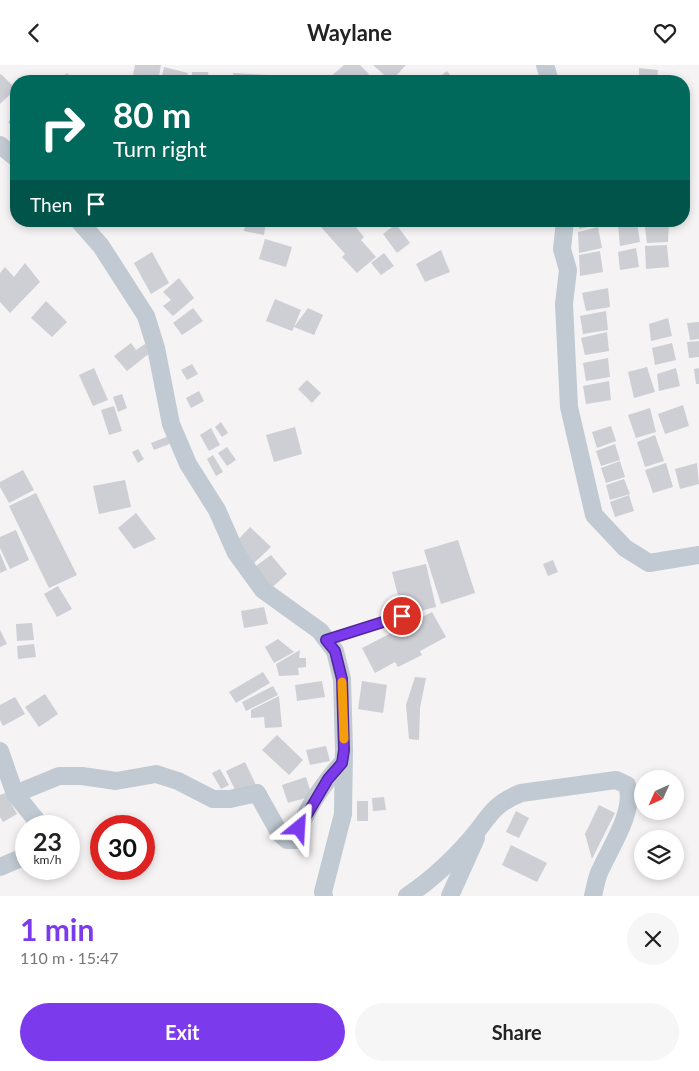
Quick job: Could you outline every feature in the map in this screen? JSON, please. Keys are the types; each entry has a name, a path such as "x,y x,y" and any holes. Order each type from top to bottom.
{"street":[{"path":"0,145 10,153"},
{"path":"84,227 101,246 146,316 156,347 171,424 188,464 217,510 236,553 263,590 320,631 335,651 342,679 343,814 323,892 324,896"},
{"path":"564,227 562,249 568,270 564,304 569,407 594,515 625,548 649,563 699,555"},
{"path":"0,751 15,794 32,815"},
{"path":"15,794 60,776 82,776 116,781 156,774 178,781 213,799 230,799 257,793 280,834 287,840 295,840 310,805 342,763"},
{"path":"407,896 439,870 479,829 484,819 508,798 521,793 578,787 616,780 627,785 630,793 629,807 597,876 593,896"},
{"path":"450,896 484,819"},
{"path":"0,867 15,861"}],"lane":[{"path":"326,640 402,616"}],"building":[{"path":"135,65 161,65 159,75 133,75"},
{"path":"344,65 360,65 369,74 368,75 332,75"},
{"path":"373,65 406,65 397,75 384,75"},
{"path":"164,67 188,73 188,75 162,75"},
{"path":"639,68 658,70 658,75 639,75"},
{"path":"447,71 450,75 442,75"},
{"path":"192,72 208,72 208,75 192,75"},
{"path":"233,73 268,75 233,75"},
{"path":"0,75 10,83 10,95 0,104"},
{"path":"245,227 265,227 264,235 244,231"},
{"path":"321,227 356,227 364,237 361,240 376,257 357,273 342,257 345,254"},
{"path":"392,227 398,227 410,243 397,253 383,234"},
{"path":"598,227 602,248 579,253 578,232"},
{"path":"618,227 638,227 640,242 620,246"},
{"path":"645,227 669,227 668,242 647,243"},
{"path":"265,239 292,247 286,267 259,259"},
{"path":"667,245 669,267 646,269 645,246"},
{"path":"636,248 639,267 620,270 618,252"},
{"path":"441,250 450,272 425,282 416,264"},
{"path":"600,251 603,272 580,276 579,255"},
{"path":"152,252 169,283 151,294 134,263"},
{"path":"384,253 394,266 381,275 371,263"},
{"path":"25,263 40,282 10,313 0,302 0,273 5,267 14,277"},
{"path":"179,278 194,298 173,316 163,306 171,300 163,292"},
{"path":"608,288 610,307 586,311 582,293"},
{"path":"275,299 301,310 292,331 266,321"},
{"path":"46,301 67,322 52,337 31,318"},
{"path":"193,308 203,321 182,335 173,323"},
{"path":"308,308 323,315 314,335 294,327"},
{"path":"606,311 608,330 583,334 580,316"},
{"path":"668,318 672,336 651,341 649,324"},
{"path":"699,322 699,339 690,340 687,323"},
{"path":"607,332 609,351 585,355 581,338"},
{"path":"699,341 699,357 689,358 687,342"},
{"path":"131,343 136,350 145,344 151,352 127,371 114,356"},
{"path":"672,343 676,360 655,365 652,348"},
{"path":"608,358 610,377 586,381 583,363"},
{"path":"192,364 198,374 187,380 181,370"},
{"path":"647,367 655,392 634,398 628,372"},
{"path":"94,368 108,400 93,406 79,375"},
{"path":"676,368 680,386 659,391 657,374"},
{"path":"699,368 699,384 696,384 694,369"},
{"path":"307,380 321,393 312,403 298,389"},
{"path":"609,381 611,400 586,404 583,386"},
{"path":"199,391 204,401 191,408 186,398"},
{"path":"122,394 127,408 118,412 113,397"},
{"path":"683,405 689,426 665,434 658,414"},
{"path":"114,406 122,431 109,435 101,410"},
{"path":"650,408 656,432 636,438 628,415"},
{"path":"221,422 228,433 222,437 215,427"},
{"path":"611,426 616,441 597,448 592,432"},
{"path":"295,427 302,454 274,462 266,435"},
{"path":"211,428 220,445 209,451 200,435"},
{"path":"655,435 664,461 645,467 637,442"},
{"path":"169,436 172,443 154,450 151,443"},
{"path":"615,444 620,460 601,466 596,451"},
{"path":"227,447 236,460 227,466 218,453"},
{"path":"138,449 144,459 138,463 132,452"},
{"path":"213,455 223,472 216,476 207,459"},
{"path":"620,461 625,477 606,483 601,468"},
{"path":"666,463 673,487 653,493 645,470"},
{"path":"697,463 699,484 680,489 675,469"},
{"path":"23,470 34,490 9,503 0,487 0,482"},
{"path":"624,479 630,494 610,500 606,485"},
{"path":"125,480 131,507 99,514 93,486"},
{"path":"36,493 77,575 49,588 9,506"},
{"path":"629,495 634,511 615,517 610,502"},
{"path":"136,513 156,539 134,549 118,528"},
{"path":"250,527 271,547 252,565 234,544"},
{"path":"16,530 29,560 10,569 0,548 0,537"},
{"path":"458,540 475,593 441,604 424,550"},
{"path":"0,553 7,570 0,573"},
{"path":"271,555 287,574 267,592 250,570"},
{"path":"553,560 558,572 548,576 543,564"},
{"path":"426,564 436,607 403,615 392,572"},
{"path":"58,586 72,609 57,617 44,594"},
{"path":"264,607 268,624 244,628 241,611"},
{"path":"432,612 446,637 420,651 422,655 398,667 395,662 375,673 362,648"},
{"path":"32,623 34,640 17,641 16,624"},
{"path":"0,630 7,644 0,647"},
{"path":"278,639 294,652 274,663 265,647"},
{"path":"34,644 36,657 18,659 17,646"},
{"path":"300,650 299,658 306,658 306,667 298,668 299,675 279,676 276,664"},
{"path":"263,672 270,683 236,703 229,692"},
{"path":"415,677 426,678 420,708 419,740 409,739 406,705"},
{"path":"322,681 325,697 297,701 295,685"},
{"path":"362,681 387,685 383,713 358,709"},
{"path":"273,686 278,695 246,711 242,702"},
{"path":"45,694 58,714 39,727 25,707"},
{"path":"279,696 282,727 265,728 264,717 251,718 251,710"},
{"path":"15,697 25,714 3,726 0,720 0,705"},
{"path":"277,735 303,760 289,775 262,750"},
{"path":"326,746 330,761 310,765 306,750"},
{"path":"245,762 257,787 238,796 226,771"},
{"path":"220,769 229,785 221,789 212,773"},
{"path":"306,777 312,796 288,803 282,785"},
{"path":"5,793 17,814 3,822 0,817 0,795"},
{"path":"384,797 386,810 373,811 372,798"},
{"path":"357,801 368,801 368,821 357,821"},
{"path":"599,805 615,813 592,859 585,834"},
{"path":"516,811 529,818 519,838 506,832"},
{"path":"511,845 547,863 537,882 502,865"}],"slow traffic":[{"path":"342,682 344,739"}],"route":[{"path":"299,828 310,805 342,763 344,750 342,679 335,651 326,640 402,616"}]}
